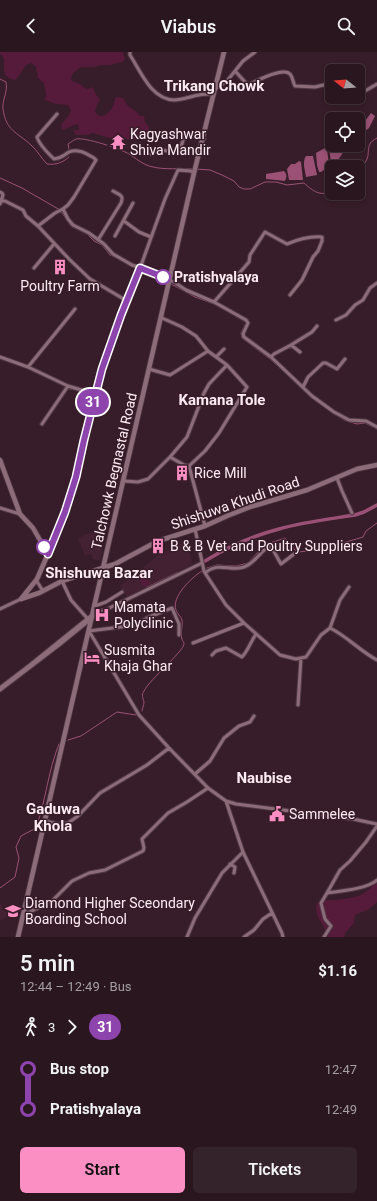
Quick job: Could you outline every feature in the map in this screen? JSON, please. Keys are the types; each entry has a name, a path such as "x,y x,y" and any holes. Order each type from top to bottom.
{"main road":[{"path":"204,139 224,52"},
{"name":"Talchowk Begnastal Road","path":"18,937 194,174 204,139"},
{"path":"0,460 20,514 33,528 48,554 36,580 21,599"},
{"name":"Shishuwa Khudi Road","path":"21,599 44,591 62,581 115,564 158,541 205,526 250,507 307,490 357,470 377,465"}],"street":[{"path":"130,52 130,55 151,88 158,95 167,99 175,100 201,94 211,94 212,91 226,80 243,61 256,52"},
{"path":"235,71 246,83 250,84 273,74 284,72 289,73 292,76 295,86 315,87 325,85"},
{"path":"365,91 377,84"},
{"path":"38,226 61,210 74,197 96,160 76,150 70,152 63,158 54,159 37,140 37,137 57,114"},
{"path":"152,154 159,150 178,152 180,150 184,134 204,139"},
{"path":"48,554 65,512 76,477 102,369 165,199 178,170 191,171 194,174"},
{"path":"98,240 121,204 122,196 113,191"},
{"path":"0,192 3,195 1,203 5,201 23,210 26,216 38,226 90,279 127,301"},
{"path":"115,236 133,203"},
{"path":"61,210 73,225 89,233 104,244 110,252 140,269 153,272 174,282 186,290 214,302 247,321 248,325 243,334 244,337 271,357 312,396 346,419 366,421 377,427"},
{"path":"124,221 140,232 151,237"},
{"path":"214,302 249,262 250,255 265,232 288,244 307,237 322,237 318,251 313,257 302,280 290,295"},
{"path":"34,268 54,244"},
{"path":"336,320 346,315 355,305 363,300 370,288 377,283"},
{"path":"28,367 75,309"},
{"path":"162,318 182,327 196,336 208,351 227,365 247,386 219,433 205,451 189,466 184,466 170,457"},
{"path":"271,357 312,332 317,326"},
{"path":"291,345 300,352"},
{"path":"216,357 224,349"},
{"path":"150,369 170,375 208,351"},
{"path":"0,357 28,367 68,386 95,394"},
{"path":"303,387 308,377 324,363 337,369 345,359"},
{"path":"124,481 138,482 148,480 170,457 187,437 209,384 227,365"},
{"path":"42,424 68,386"},
{"path":"189,466 205,526"},
{"path":"337,478 352,513"},
{"path":"0,508 20,514"},
{"path":"195,529 205,573 226,605 280,655 296,659 308,656 322,635 330,628 340,600 349,587"},
{"path":"205,573 215,567 232,569 244,567 252,562 268,547 272,548 281,564 294,554"},
{"path":"1,688 87,618 202,563"},
{"path":"36,580 44,591"},
{"path":"62,581 66,593 87,618"},
{"path":"95,606 106,602 122,592"},
{"path":"0,609 21,599"},
{"path":"179,635 179,624 172,608 149,617 136,625 89,631 139,715 208,788 226,801 236,804 346,818 377,825 366,842 350,861 340,870 321,902 326,919 331,926 324,937"},
{"path":"1,688 59,645 93,615"},
{"path":"193,643 244,623"},
{"path":"330,628 348,638 377,660"},
{"path":"212,655 216,651 226,648 242,657 256,634"},
{"path":"298,706 301,658"},
{"path":"195,774 210,760 224,738 239,726 250,722 254,716"},
{"path":"44,821 58,824 68,823 78,816 100,793 147,765 169,748"},
{"path":"23,916 51,902 72,881 89,873 105,870 143,851 144,848 142,839 160,820 171,811 208,788"},
{"path":"226,801 243,852 283,937"},
{"path":"187,937 195,918 212,888 222,873 243,852"},
{"path":"230,864 235,867 234,873"},
{"path":"327,893 342,892 368,885 377,880"},
{"path":"244,937 254,930 264,917 272,913"}],"shaded area":[{"path":"0,52 123,52 125,60 122,62 95,67 81,67 73,73 71,79 85,88 88,89 93,87 100,100 95,112 98,115 105,115 111,110 115,98 123,98 128,106 138,113 139,116 144,116 145,122 149,127 149,135 145,140 109,138 93,133 87,135 76,135 73,130 79,130 78,124 62,130 61,125 71,110 68,105 56,104 45,100 46,94 44,83 38,78 36,67 32,63 26,65 16,80 6,76 4,71 4,58"},
{"path":"371,113 375,116 369,128 365,131 365,121"},
{"path":"325,148 325,152 327,152 328,160 325,160 325,169 321,172 319,172 317,165 316,153"},
{"path":"330,152 343,152 337,160 331,160"},
{"path":"306,156 313,156 317,175 306,177 304,163"},
{"path":"299,161 301,162 303,180 289,180 287,169 291,164 295,164"},
{"path":"284,171 286,173 285,181 266,179 266,174"},
{"path":"99,529 105,531 100,561 93,559 91,554 85,556 78,538"},
{"path":"187,541 192,564 128,598 120,586 157,556"},
{"path":"142,571 150,583 144,587 136,575"},
{"path":"377,880 377,902 369,909 355,915 354,923 346,932 344,937 327,937 318,917 316,908 317,903 325,900 353,898 363,894"},
{"name":"Diamond Higher Sceondary Boarding School","path":"0,902 5,912 19,906 21,911 0,921"}],"waterway":[{"path":"0,79 6,82 3,109 4,116 9,127 33,147 47,164 59,163 69,157"},
{"path":"365,163 370,145 372,141 377,138"},
{"path":"69,149 68,144 76,139 81,139 103,144 125,152 149,166 158,168 193,169"},
{"path":"196,169 210,170 234,181 239,187 244,189 250,189 265,182 276,182 287,185 304,183 314,191 325,193"},
{"path":"0,178 22,188 60,210 71,226 87,234 94,241 102,245 110,255 115,257"},
{"path":"141,270 167,282"},
{"path":"171,284 195,297 217,305"},
{"path":"235,316 246,323 241,333 242,338 285,372"},
{"path":"297,384 313,399 344,420 357,424 365,423 377,429"},
{"path":"205,561 240,542 259,535 307,523 355,515 377,505"},
{"path":"207,568 217,565 236,566 248,563 267,544 285,538 295,550 299,552 323,549 363,537 366,531 377,523"},
{"name":"Gaduwa Khola","path":"142,711 144,702 142,695 143,692 178,653 184,644 181,637 182,620 177,613 175,605 183,588 202,571"},
{"path":"148,588 177,574"},
{"path":"97,612 105,609"},
{"name":"Gaduwa Khola","path":"68,740 81,736 117,712 136,715"},
{"path":"0,888 15,877 19,858 16,847 21,836 36,828 55,754 59,744"}],"bus line":[{"name":"31","path":"44,547 48,554 65,512 76,477 102,369 121,315 140,268 163,277"}],"place":[{"name":"Kagyashwar Shiva Mandir","path":"118,142"},
{"name":"Poultry Farm","path":"60,267"},
{"name":"Pratishyalaya","path":"163,277"},
{"name":"Rice Mill","path":"182,473"},
{"name":"B & B Vet and Poultry Suppliers","path":"158,546"},
{"name":"Mamata Polyclinic","path":"102,615"},
{"name":"Susmita Khaja Ghar","path":"92,658"},
{"name":"Sammelee","path":"277,814"},
{"name":"Diamond Higher Sceondary Boarding School","path":"13,911"}],"district":[{"name":"Trikang Chowk","path":"214,86"},
{"name":"Kamana Tole","path":"222,400"},
{"name":"Shishuwa Bazar","path":"99,573"},
{"name":"Naubise","path":"264,778"},
{"name":"Gaduwa Khola","path":"53,818"}]}
